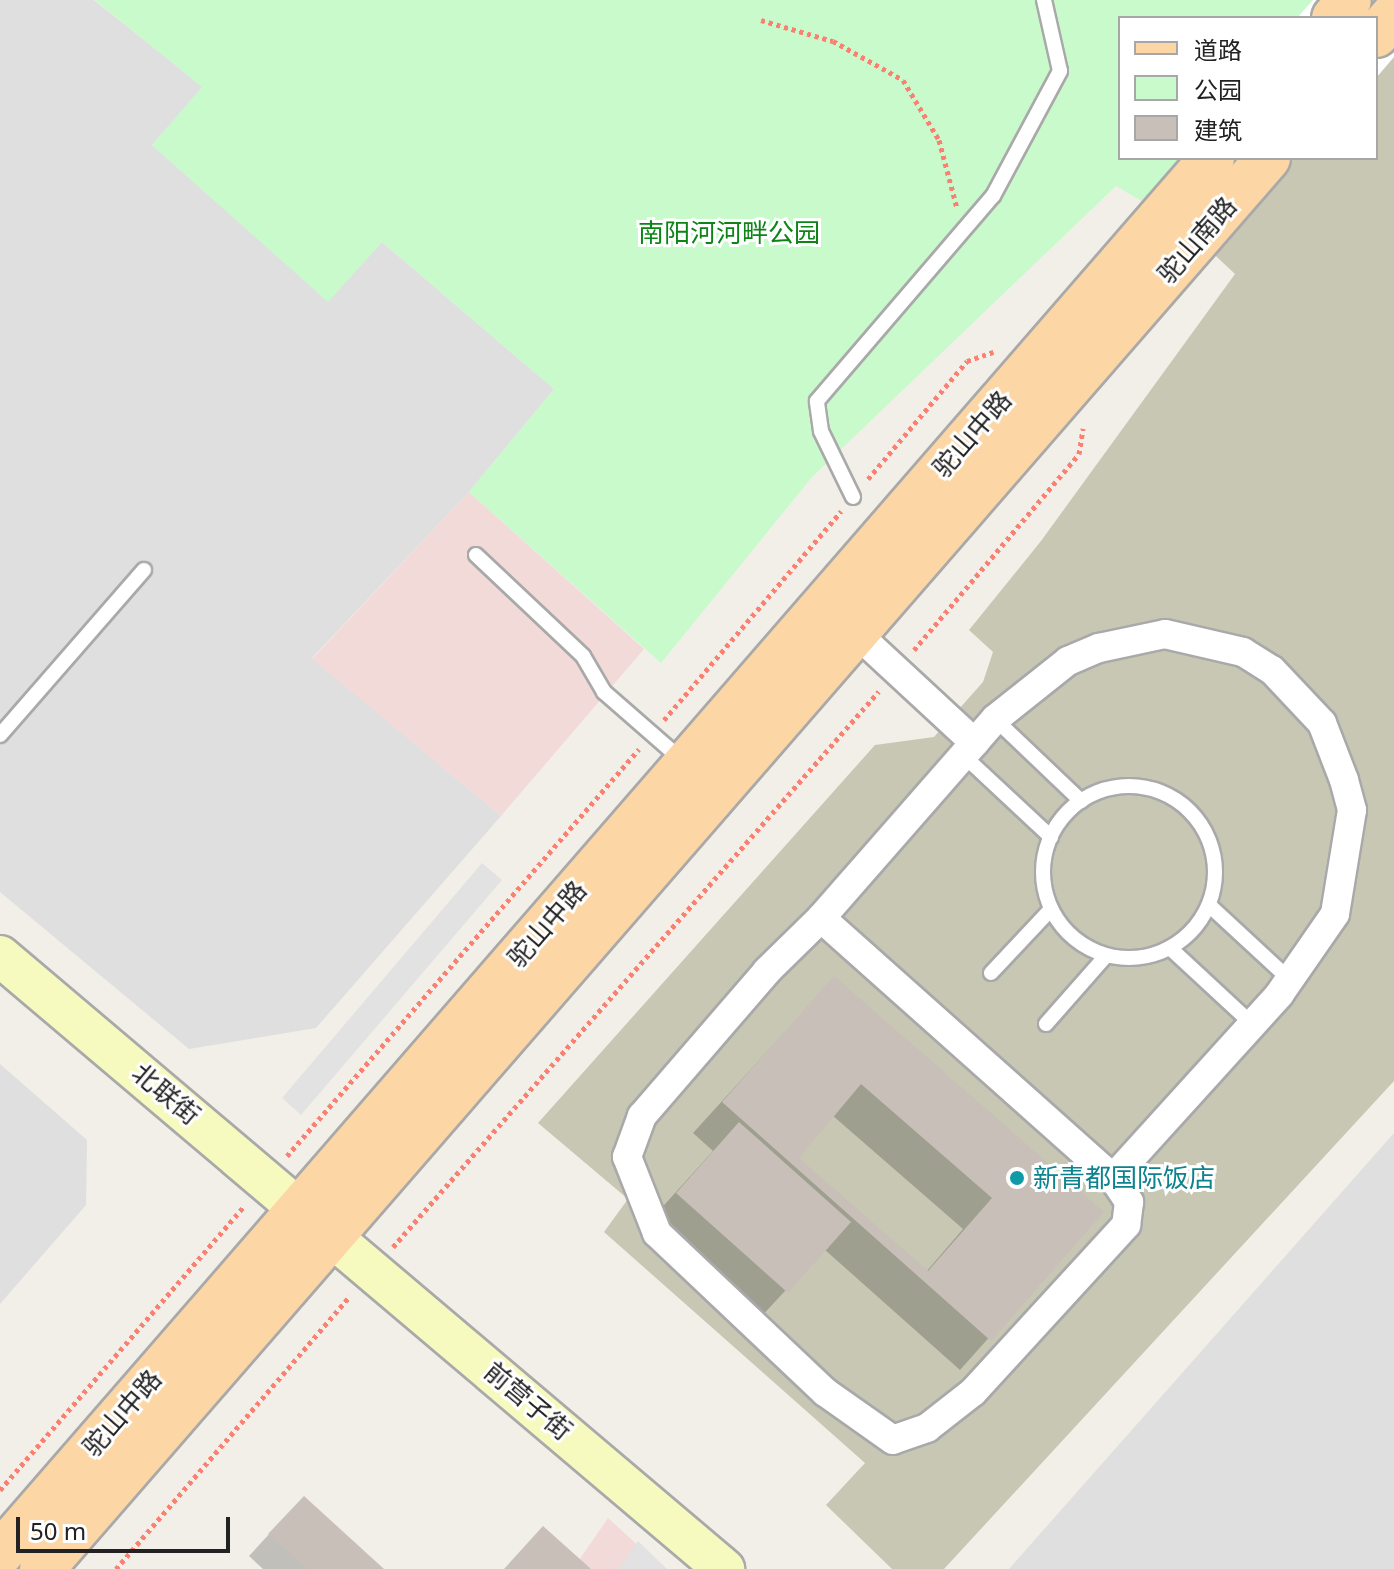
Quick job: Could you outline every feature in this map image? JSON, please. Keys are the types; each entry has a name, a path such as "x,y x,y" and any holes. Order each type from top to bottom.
{"main road":[{"path":"1336,16 1349,0"},
{"path":"1378,33 1394,14"},
{"name":"驼山南路","path":"1094,294 1210,160"},
{"name":"驼山南路","path":"1126,322 1266,160"},
{"name":"驼山中路","path":"42,1569 316,1220 686,764 1094,294"},
{"name":"驼山中路","path":"0,1554 316,1220 855,632 1126,322"}],"street":[{"path":"855,632 897,670 970,750"},
{"path":"821,918 1113,1178 1129,1202 1126,1225 973,1392 927,1428 893,1440 825,1392 657,1233 627,1157 642,1116 767,971 821,918 995,719 1068,661 1139,637 1189,638 1243,652 1272,670 1322,723 1352,810 1335,914 1290,980 1113,1178"},
{"name":"北联街","path":"0,956 316,1220"},
{"name":"前营子街","path":"316,1220 724,1569"}],"lane":[{"path":"853,497 821,431 817,401 993,196 1060,71 1044,0"},
{"path":"476,555 583,656 604,692 686,764"},
{"path":"0,735 144,570"},
{"path":"995,719 1081,801"},
{"path":"970,750 1051,837"},
{"path":"1120,786 1146,787 1173,797 1195,815 1210,839 1216,866 1209,905 1184,941 1131,959 1106,956 1080,944 1051,909 1042,877 1051,837 1081,801 1120,786"},
{"path":"1209,905 1290,980"},
{"path":"991,973 1051,909"},
{"path":"1170,948 1252,1024"},
{"path":"1046,1024 1106,956"}],"path":[{"path":"761,20 833,41 903,80 939,140 963,232"},
{"path":"0,1490 653,733 967,361 1008,348"},
{"path":"116,1569 897,670 1079,454 1085,413"}],"shaded area":[{"path":"0,0 94,0 203,87 152,145 328,301 382,242 554,389 469,492 312,658 501,816 316,1028 189,1049 0,892"},
{"name":"新青都国际饭店","path":"1394,0 1394,1081 944,1569 892,1569 826,1505 865,1463 604,1232 628,1199 538,1123 875,745 934,737 983,682 993,652 969,630 1041,541 1235,274 1184,226 1241,160 1378,160 1378,16"},
{"path":"469,492 644,649 501,816 312,659"},
{"path":"482,863 502,880 301,1115 282,1098"},
{"path":"0,1064 87,1140 86,1205 0,1304"},
{"path":"1394,1133 1394,1569 1009,1569"},
{"path":"608,1518 664,1569 573,1569"},
{"path":"638,1541 667,1569 619,1569"}],"green space":[{"name":"南阳河河畔公园","path":"95,0 1379,0 1366,16 1118,16 1118,160 1241,160 1184,226 1116,186 812,477 661,663 469,492 554,389 382,242 328,302 152,145 202,87"}],"pier":[{"path":"1313,0 1394,0 1394,57 1378,76 1378,16 1299,16"}],"building":[{"name":"新青都国际饭店","path":"834,976 1104,1212 991,1341 722,1102","holes":["861,1084 992,1198 928,1271 799,1158"]},
{"path":"739,1122 851,1222 788,1293 676,1193"},
{"path":"304,1496 384,1569 307,1569 268,1534"},
{"path":"543,1526 591,1569 504,1569"}],"place":[{"name":"新青都国际饭店","path":"1017,1178"}]}
